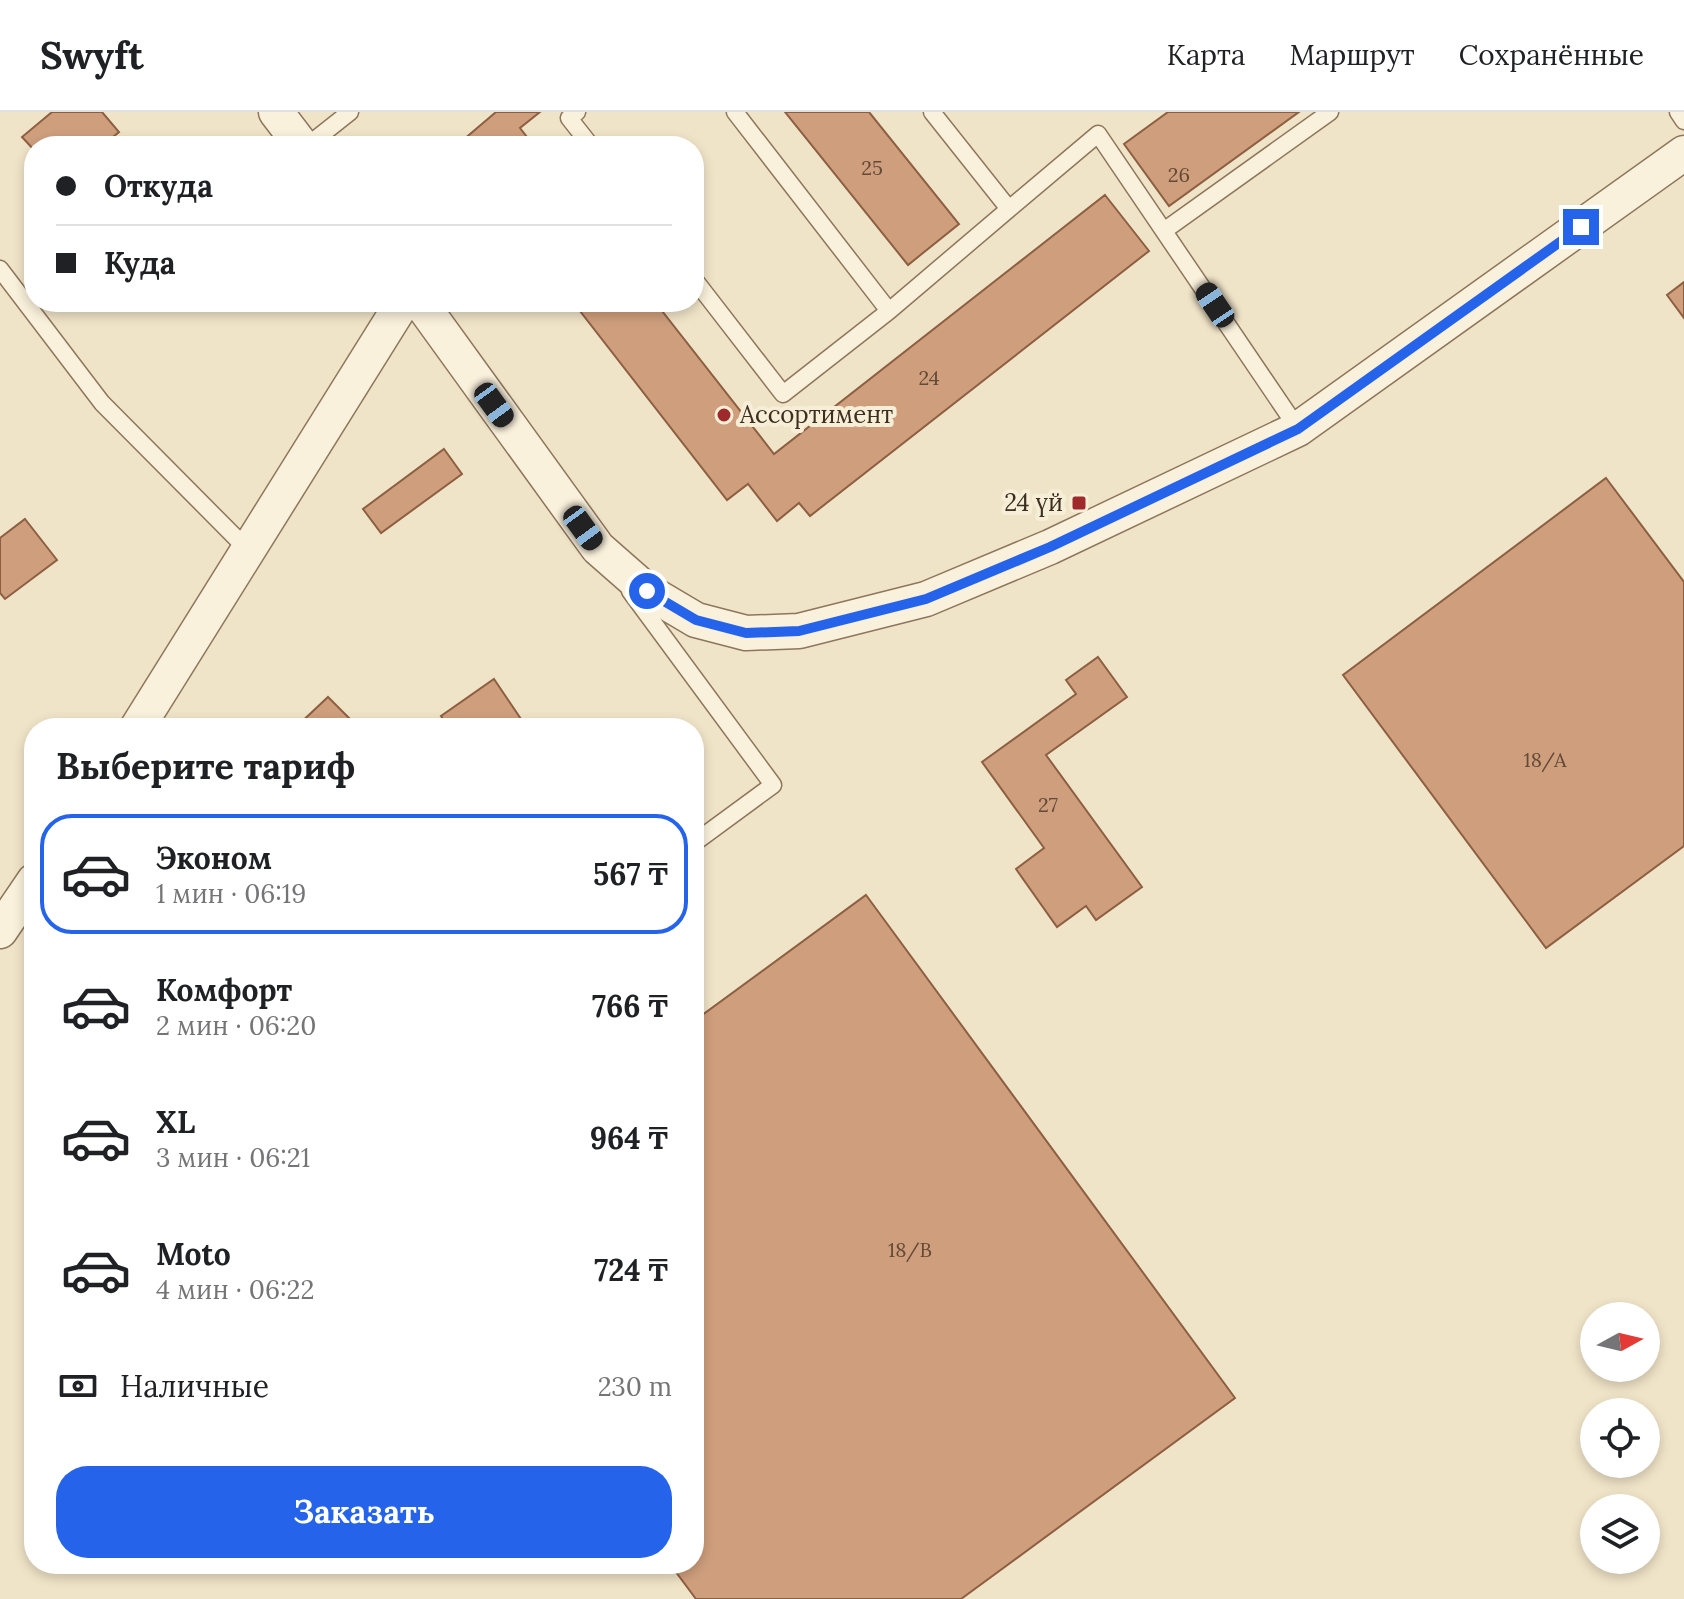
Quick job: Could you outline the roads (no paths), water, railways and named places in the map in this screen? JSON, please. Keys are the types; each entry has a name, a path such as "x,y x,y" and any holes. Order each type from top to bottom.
{"street":[{"path":"276,112 296,136"},
{"path":"427,312 598,548 647,591 696,620 746,633 799,631 926,599 1050,547 1298,429 1684,153"},
{"path":"143,718 397,312"},
{"path":"0,931 24,896"}],"lane":[{"path":"318,136 350,112"},
{"path":"577,112 569,118 583,136"},
{"path":"735,112 889,311"},
{"path":"932,112 1009,209"},
{"path":"1165,230 1330,112"},
{"path":"1678,112 1684,121"},
{"path":"704,292 783,394 889,311 1098,134 1298,429"},
{"path":"0,269 24,301"},
{"path":"33,312 102,403 248,550"},
{"path":"598,548 773,785 704,836"}],"place":[{"name":"Ассортимент","path":"724,415"},
{"name":"24 үй","path":"1079,503"}]}
